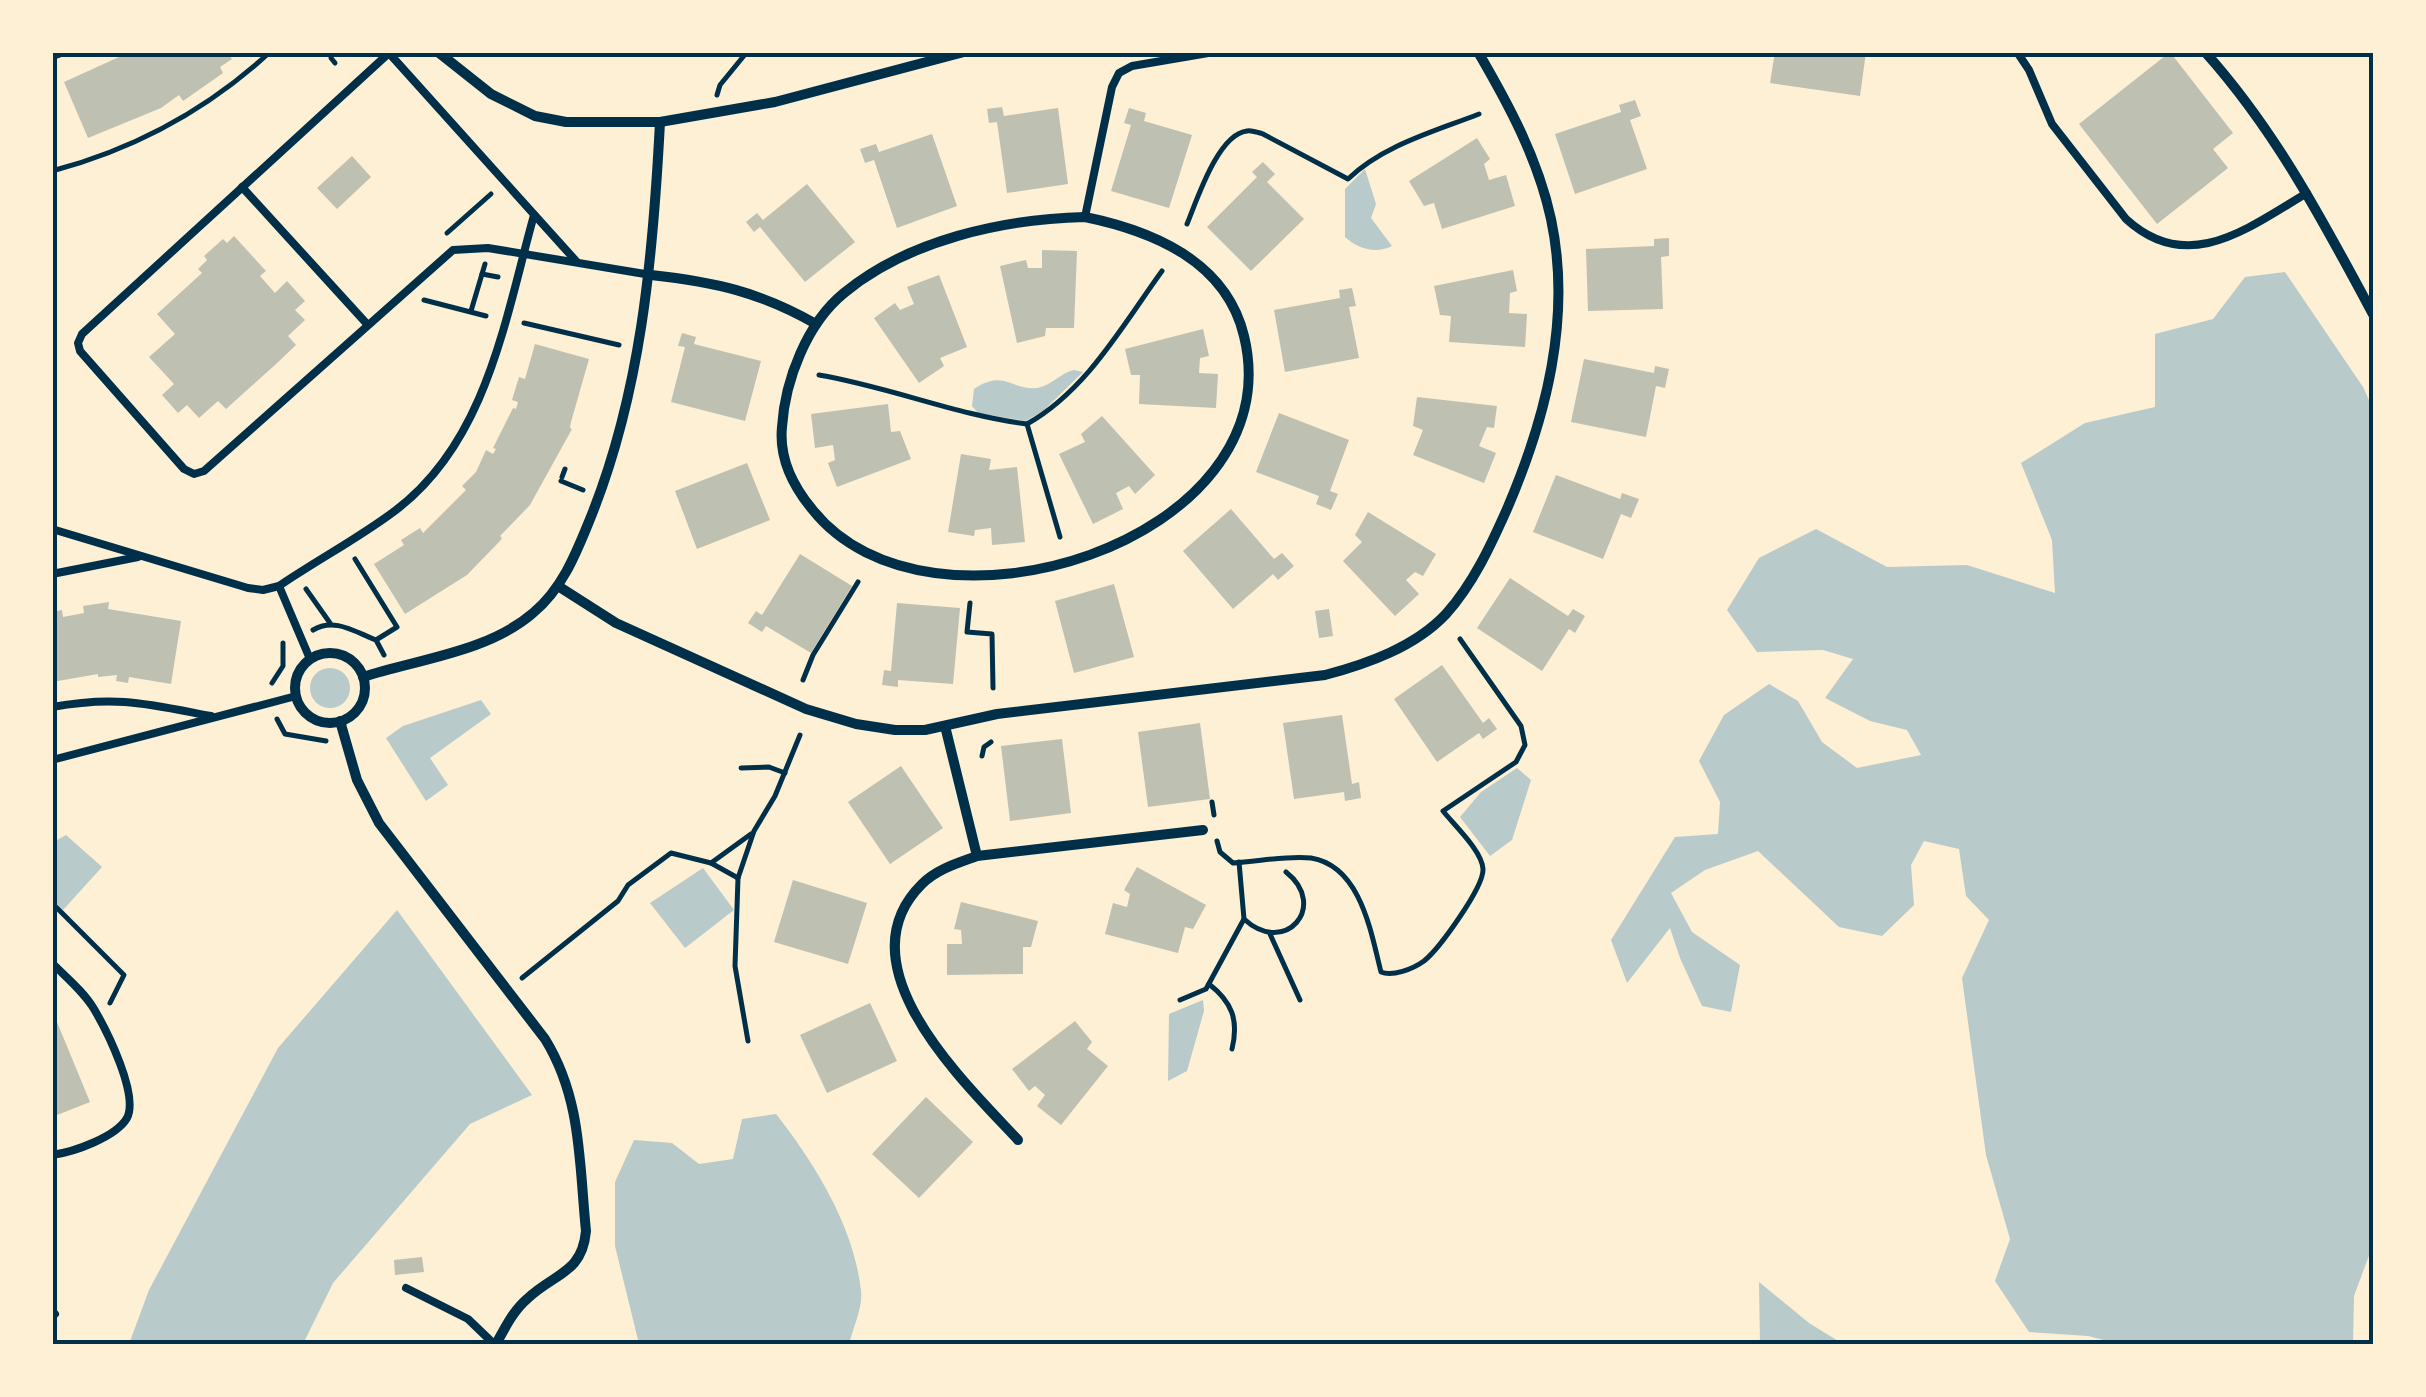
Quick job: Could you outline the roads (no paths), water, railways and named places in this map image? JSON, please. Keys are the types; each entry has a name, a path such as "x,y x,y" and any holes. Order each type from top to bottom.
{"street":[{"path":"438,52 491,94 535,116 566,122 660,122 775,102 964,52"},
{"path":"558,586 616,624 806,709 856,724 895,730 925,730 997,714 1325,675 1390,652 1444,616 1491,544 1535,436 1550,385 1558,283 1552,223 1538,169 1478,52"},
{"path":"2206,52 2268,130 2374,316"},
{"path":"363,676 500,634 533,614 558,586 574,558 600,497 628,398 650,274 660,122"},
{"path":"1084,218 1123,225 1152,236 1204,268 1224,291 1240,320 1250,382 1244,410 1213,474 1188,501 1155,524 1067,562 1025,570 940,574 896,566 858,550 826,527 804,500 786,468 781,430 787,390 816,324 842,294 909,254 1014,223 1084,218"},
{"path":"650,274 736,287 816,324"},
{"path":"332,653 342,655 363,676 366,688 359,708 340,722 318,721 308,715 296,696 298,674 310,659 332,653"},
{"path":"340,722 357,780 379,823 545,1039 562,1067 572,1099 585,1246 574,1266 527,1299 495,1344"},
{"path":"945,726 977,856"},
{"path":"1018,1140 948,1066 902,986 895,957 896,928 906,903 924,882 945,868 977,856 1203,830"}],"lane":[{"path":"1084,218 1112,87 1119,73 1132,66 1214,52"},
{"path":"2017,52 2052,124 2126,219 2141,232 2172,246 2196,247 2244,231 2307,193"},
{"path":"578,263 388,53 82,334 78,342 80,352 184,469 194,474 204,470 452,250 488,248 578,263 650,274"},
{"path":"242,187 367,324"},
{"path":"52,529 263,590 278,586 396,510 451,452 487,381 534,215"},
{"path":"52,574 142,556"},
{"path":"278,586 310,659"},
{"path":"52,760 296,696"},
{"path":"52,707 94,699 121,699 217,717"},
{"path":"52,964 78,988 99,1020 132,1102 127,1118 115,1131 52,1156"},
{"path":"406,1288 468,1319 495,1344"}]}
